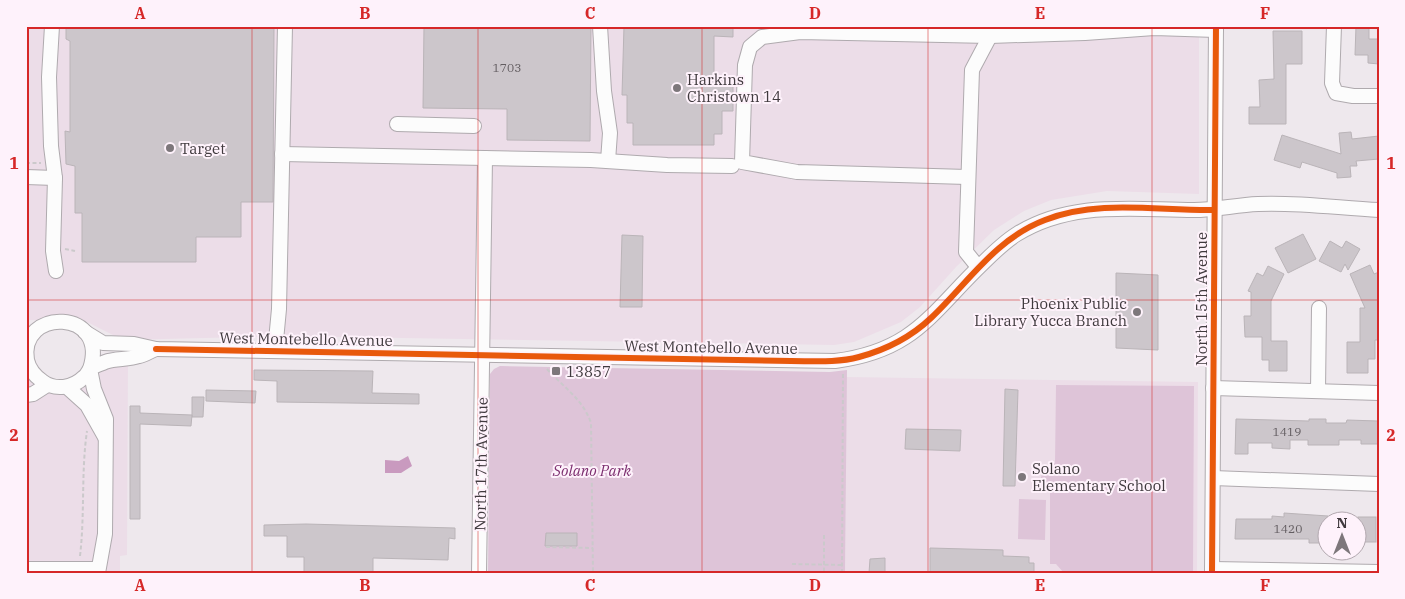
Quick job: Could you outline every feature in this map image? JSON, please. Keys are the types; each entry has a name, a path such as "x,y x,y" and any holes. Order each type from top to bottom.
{"street":[{"path":"52,26 50,103 55,178 53,251 56,271"},
{"path":"275,351 279,309 285,26"},
{"path":"600,26 604,91 610,133 608,160"},
{"path":"1334,26 1332,82 1336,93 1353,96 1379,96"},
{"path":"967,176 798,172 742,162 745,65 750,47 762,37 800,32 990,31 1085,33 1155,27 1216,28"},
{"name":"North 15th Avenue","path":"1212,571 1216,28"},
{"path":"978,267 966,252 967,176 972,70 990,31"},
{"path":"397,124 474,126"},
{"path":"282,154 608,160 667,165 732,166"},
{"name":"North 17th Avenue","path":"479,573 485,158"},
{"path":"26,178 55,178"},
{"name":"West Montebello Avenue","path":"85,332 104,343 134,344 156,348 835,361 858,358 910,336 931,319 978,267 1016,234 1062,214 1110,208 1214,210 1258,204 1379,210"},
{"path":"1318,391 1319,308"},
{"path":"26,569 98,571 106,534 106,419 94,389 90,369 93,349 85,332 70,322 61,321 44,325 31,332 27,360 35,376 47,385 58,388 67,387 87,405 105,438"},
{"name":"West Montebello Avenue","path":"67,387 81,380 90,369 113,359 138,357 156,348"},
{"path":"26,395 33,394 47,385"},
{"path":"1213,388 1379,393"},
{"path":"1213,478 1379,484"},
{"path":"1212,571 1379,572"}],"path":[{"path":"26,163 37,163"},
{"path":"547,369 576,396 584,407 591,423 593,573"},
{"path":"842,573 843,372"},
{"path":"78,569 83,535 83,449 87,426"},
{"path":"824,535 824,573"},
{"path":"546,548 593,548"},
{"path":"792,564 842,565"}],"shaded area":[{"path":"26,26 1199,26 1199,194 1107,191 1051,200 1024,211 994,230 956,267 920,307 901,322 854,342 834,345 281,336 123,340 85,321 26,320"},
{"path":"128,362 127,555 120,556 120,573 26,573 26,374 47,393 70,394 108,367"},
{"name":"Solano Elementary School","path":"846,377 1198,382 1197,573 845,573"},
{"path":"408,456 412,466 401,473 385,473 385,460 399,461"}],"green space":[{"name":"Solano Park","path":"500,366 830,372 847,370 845,573 488,573 490,374"},
{"path":"1056,385 1194,386 1193,573 1064,573 1056,564 1050,564 1050,490 1040,489 1044,470 1055,463"},
{"path":"1019,499 1046,500 1045,540 1018,539"}],"building":[{"name":"Target","path":"66,26 274,26 273,202 241,202 241,237 196,237 196,262 82,262 82,213 75,213 75,166 66,164 65,131 70,132 70,41 66,39"},
{"path":"424,26 591,26 590,141 507,140 507,109 423,108"},
{"name":"Harkins Christown 14","path":"624,26 733,26 733,37 714,36 714,81 733,81 733,111 722,111 722,134 714,134 714,145 633,145 633,123 627,123 627,95 622,95"},
{"path":"1356,26 1369,26 1369,39 1379,39 1379,64 1368,63 1368,55 1355,55"},
{"path":"1273,31 1302,31 1302,64 1286,64 1286,124 1249,124 1249,107 1260,107 1259,80 1274,79"},
{"path":"1351,132 1352,139 1379,136 1379,159 1356,161 1357,166 1350,166 1351,177 1337,178 1337,173 1302,162 1300,168 1274,160 1282,135 1341,154 1339,133"},
{"path":"1303,234 1316,259 1288,273 1275,248"},
{"path":"622,235 643,236 642,307 620,307"},
{"path":"1330,241 1342,248 1346,241 1360,249 1348,270 1345,264 1341,272 1319,261"},
{"path":"1370,265 1374,274 1379,272 1379,340 1375,340 1375,359 1368,359 1368,373 1347,373 1347,342 1360,342 1360,308 1365,308 1350,274"},
{"path":"1268,266 1284,274 1271,301 1271,341 1287,341 1287,371 1269,371 1269,360 1262,360 1262,337 1245,337 1244,316 1251,316 1251,292 1248,291 1257,273 1263,276"},
{"name":"Phoenix Public Library Yucca Branch","path":"1116,273 1158,275 1158,350 1116,348"},
{"path":"254,370 373,371 372,393 419,394 419,404 277,402 277,381 254,380"},
{"path":"1005,389 1018,390 1015,486 1003,486"},
{"path":"206,390 256,391 255,403 206,401"},
{"path":"192,397 204,397 203,417 192,417"},
{"path":"130,406 140,406 140,413 192,415 191,426 140,424 140,519 130,519"},
{"path":"1236,419 1309,421 1309,419 1326,419 1326,423 1346,423 1347,420 1378,421 1378,444 1361,444 1361,440 1339,440 1339,445 1308,445 1308,440 1290,440 1290,449 1272,448 1272,443 1248,443 1248,454 1235,454"},
{"path":"906,429 961,430 960,451 905,449"},
{"path":"1284,513 1318,515 1318,543 1309,543 1309,539 1235,539 1236,519 1284,517"},
{"path":"1368,517 1376,517 1376,542 1368,542"},
{"path":"306,524 455,528 455,539 449,538 448,560 373,558 373,573 304,573 304,557 287,557 287,536 264,536 264,525"},
{"path":"546,533 577,533 577,546 545,546"},
{"path":"930,548 1003,550 1003,556 1029,557 1029,563 1034,563 1034,573 930,573"},
{"path":"885,558 885,573 869,573 870,559"}],"cycle path":[{"path":"1212,573 1216,26"},
{"path":"156,349 791,361 842,360 878,351 915,331 931,318 983,263 1011,238 1045,220 1065,214 1107,208 1214,210"}],"place":[{"name":"Harkins Christown 14","path":"677,88"},
{"name":"Target","path":"170,148"},
{"name":"Phoenix Public Library Yucca Branch","path":"1137,312"},
{"name":"13857","path":"556,371"},
{"name":"Solano Elementary School","path":"1022,477"}]}
